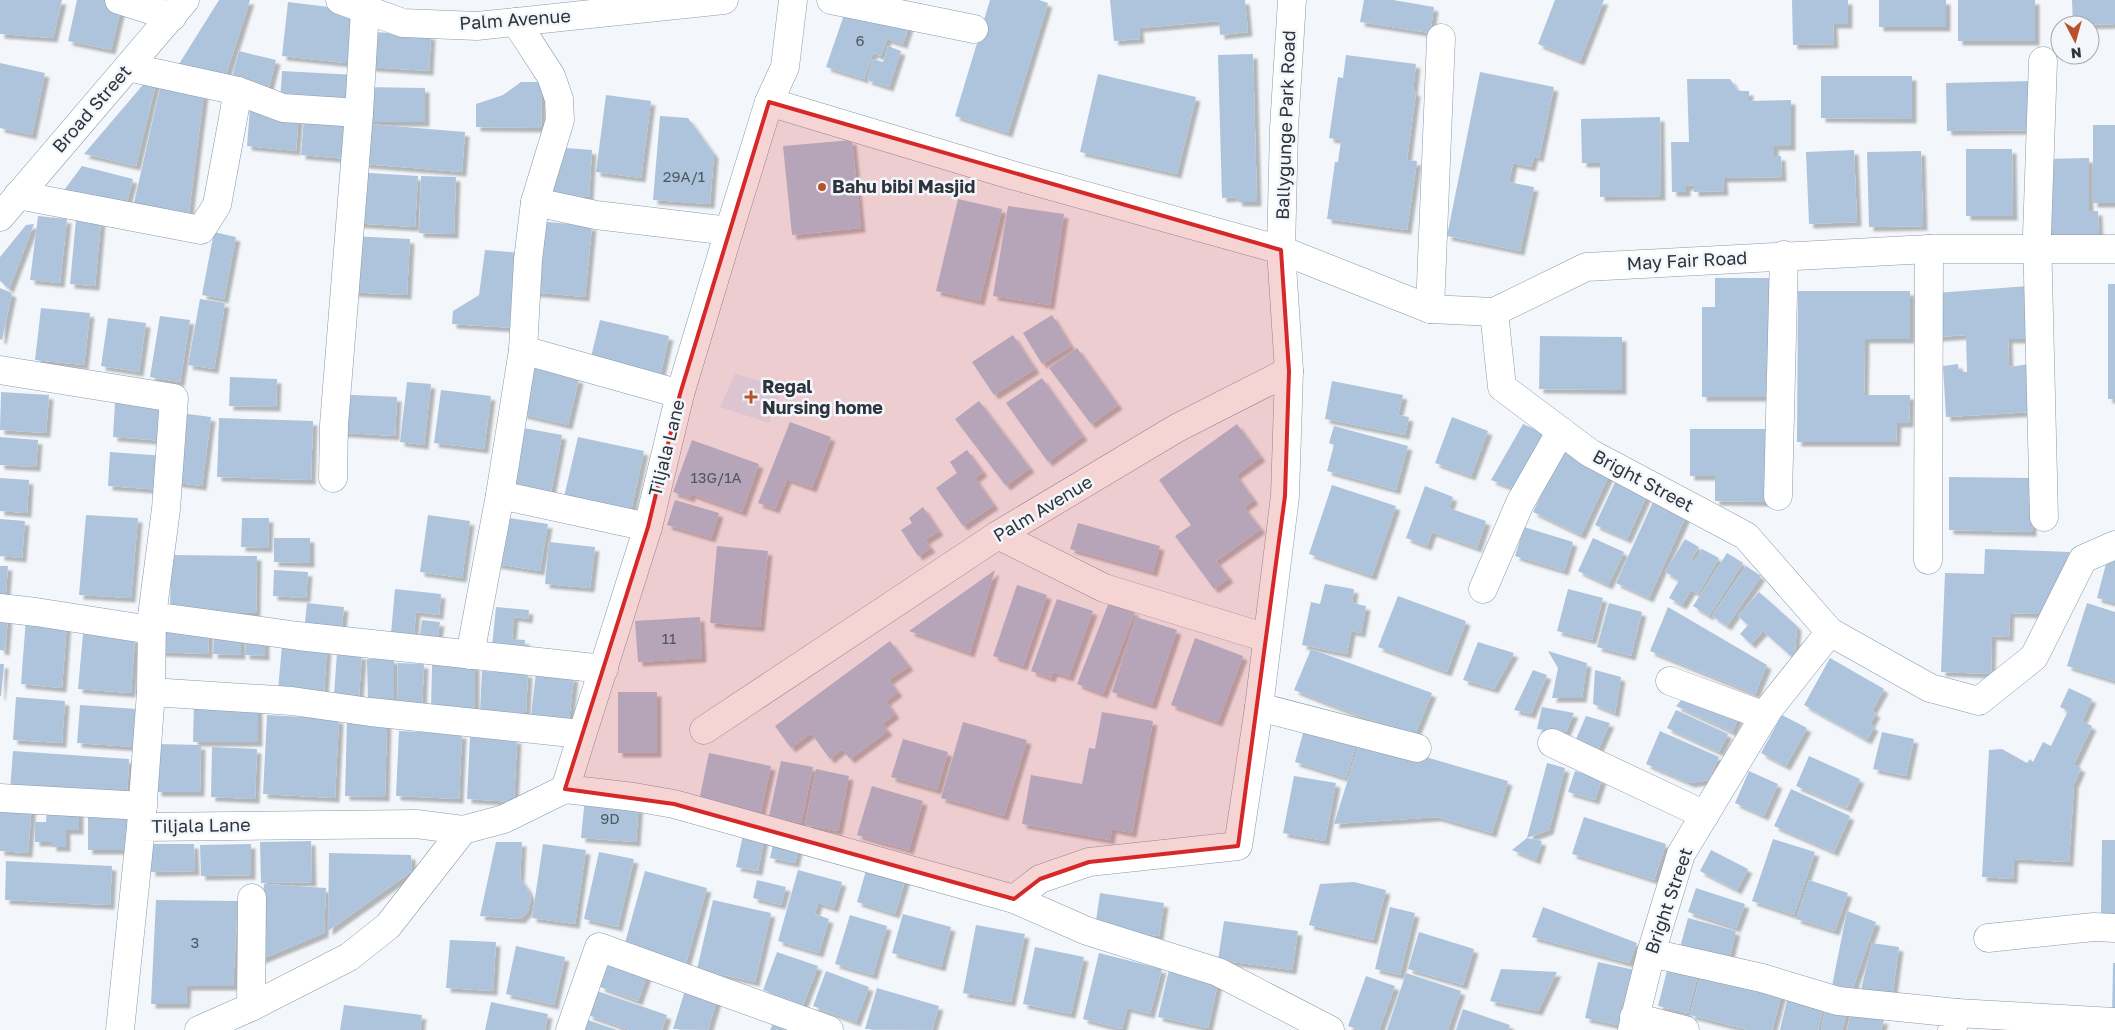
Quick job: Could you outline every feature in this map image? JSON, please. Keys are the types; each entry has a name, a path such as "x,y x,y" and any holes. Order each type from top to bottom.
{"street":[{"path":"119,0 178,8"},
{"name":"Palm Avenue","path":"353,4 403,22 477,26 724,0"},
{"name":"Tiljala Lane","path":"120,1030 142,817 416,824 464,830 504,819 565,789 648,527 680,394 729,231 769,102 785,67 793,0"},
{"path":"831,0 974,29"},
{"name":"Ballygunge Park Road","path":"1281,250 1284,128 1292,0"},
{"path":"333,478 334,425 359,113 353,4"},
{"name":"Broad Street","path":"0,217 178,8"},
{"path":"470,655 500,495 522,350 528,260 535,202 560,120 559,99 551,76 516,22"},
{"path":"1430,309 1441,38"},
{"path":"2043,61 2038,249 2044,517"},
{"path":"128,67 238,91 283,108 359,113"},
{"path":"18,195 200,230 217,205 238,91"},
{"name":"May Fair Road","path":"769,102 1008,174 1281,250 1430,309 1494,312 1586,267 1784,255 1929,249 2115,249"},
{"path":"535,202 596,215 729,231"},
{"path":"1928,560 1929,249"},
{"path":"1014,899 1040,879 1090,862 1238,846 1259,707 1285,496 1289,371 1281,250"},
{"path":"1778,496 1784,255"},
{"name":"Bright Street","path":"1494,312 1502,387 1590,453 1746,536 1830,632 1930,688 1980,701 2034,657 2083,559 2115,546"},
{"path":"522,350 680,394"},
{"path":"0,370 174,398 166,509 152,623 151,692 142,817 0,798"},
{"name":"Palm Avenue","path":"704,730 998,535 1177,428 1289,371"},
{"path":"1482,589 1520,503 1561,431"},
{"path":"500,495 648,527"},
{"path":"998,535 1104,588 1267,638"},
{"path":"0,608 298,636 604,669"},
{"name":"Bright Street","path":"1633,1024 1651,953 1681,854 1765,716 1830,632"},
{"path":"1670,681 1765,716"},
{"path":"151,692 292,701 370,712 581,734"},
{"path":"1259,707 1417,748"},
{"path":"1552,743 1705,815"},
{"path":"565,789 674,804 1014,899 1087,930 1218,972 1330,1030"},
{"path":"199,1030 251,1007 350,957 388,926 464,830"},
{"path":"251,1007 252,898"},
{"path":"1988,938 2094,927 2115,928"},
{"path":"570,1030 599,947 829,1030"},
{"path":"1651,953 1762,978 1838,1001 1955,1022 2021,1024 2115,1022"},
{"path":"1633,1024 1685,1030"}],"highlighted area":[{"path":"769,102 1281,250 1289,371 1285,496 1238,846 1089,862 1040,879 1014,899 674,804 565,789 648,527 680,394"}],"shaded area":[{"name":"Regal Nursing home","path":"735,374 782,387 769,423 720,407"}],"building":[{"path":"0,0 62,0 53,38 0,34"},
{"path":"77,0 106,0 122,4 111,50 68,41"},
{"path":"219,0 250,0 225,78 179,64"},
{"path":"990,0 1039,0 1048,3 1008,133 955,116"},
{"path":"1110,0 1245,0 1248,32 1220,35 1219,21 1139,28 1140,39 1114,41"},
{"path":"1364,0 1393,0 1434,7 1430,33 1360,22"},
{"path":"1555,0 1604,0 1580,61 1538,44"},
{"path":"1792,0 1848,0 1848,24 1833,24 1834,44 1793,45"},
{"path":"1879,0 1946,0 1946,27 1879,27"},
{"path":"1958,0 2035,0 2035,41 1958,41"},
{"path":"2072,0 2115,0 2115,24 2100,24 2100,15 2073,15"},
{"path":"288,2 362,11 356,64 282,56"},
{"path":"847,6 909,26 903,44 887,39 881,56 873,53 864,79 826,67"},
{"path":"372,32 431,35 429,71 370,67"},
{"path":"888,46 901,51 889,87 867,80 873,59 883,62"},
{"path":"239,51 276,60 267,94 230,85"},
{"path":"1253,54 1257,202 1238,202 1237,197 1222,198 1218,55"},
{"path":"1346,55 1416,64 1413,91 1416,92 1407,160 1417,161 1407,230 1327,219 1335,162 1338,162 1341,140 1329,138 1338,77 1343,78"},
{"path":"0,63 45,73 32,135 0,128"},
{"path":"282,71 356,75 354,107 280,102"},
{"path":"1480,72 1554,87 1539,158 1534,156 1531,167 1513,163 1509,182 1534,187 1520,251 1447,236"},
{"path":"1098,74 1196,97 1177,174 1080,152"},
{"path":"1821,76 1912,76 1912,119 1821,118"},
{"path":"1687,79 1730,79 1738,91 1749,91 1749,101 1791,100 1791,146 1774,146 1774,156 1781,156 1782,177 1723,178 1724,191 1694,192 1694,185 1686,186 1686,192 1672,192 1671,142 1689,142"},
{"path":"147,80 156,83 136,166 84,154"},
{"path":"2032,81 2033,130 1947,131 1946,83"},
{"path":"521,82 542,82 541,128 476,127 476,104 503,95"},
{"path":"365,87 425,88 425,122 364,122"},
{"path":"160,88 204,93 189,213 134,203"},
{"path":"606,95 651,101 641,178 596,172"},
{"path":"250,108 299,112 296,151 247,146"},
{"path":"660,116 688,118 714,154 710,204 653,200"},
{"path":"304,117 352,121 348,159 301,155"},
{"path":"1660,117 1661,196 1600,197 1600,163 1582,163 1581,119"},
{"path":"368,124 465,132 462,172 364,164"},
{"path":"2093,125 2115,125 2115,203 2093,203"},
{"name":"Bahu bibi Masjid","path":"852,140 861,228 792,235 783,146"},
{"path":"554,147 592,150 589,197 551,195"},
{"path":"1966,149 2012,149 2013,216 1966,216"},
{"path":"1854,150 1857,222 1809,224 1806,152"},
{"path":"1921,151 1923,226 1869,227 1867,152"},
{"path":"2089,158 2089,211 2098,211 2099,239 2044,240 2043,159"},
{"path":"82,166 133,179 124,213 59,197"},
{"path":"354,172 418,176 415,227 351,223"},
{"path":"421,176 456,177 454,234 419,233"},
{"path":"958,199 1002,209 980,301 936,291"},
{"path":"1008,206 1064,214 1050,305 993,296"},
{"path":"38,216 67,219 60,283 30,280"},
{"path":"76,219 101,221 95,286 70,284"},
{"path":"537,221 592,226 585,297 530,292"},
{"path":"34,224 9,289 0,281 0,257 26,225"},
{"path":"214,232 236,237 224,299 202,295"},
{"path":"351,236 410,239 407,295 348,292"},
{"path":"485,250 522,253 513,328 452,324 453,311 479,295"},
{"path":"1715,278 1777,278 1776,397 1702,397 1702,307 1715,307"},
{"path":"2108,284 2115,284 2115,399 2108,399"},
{"path":"2028,286 2031,339 2008,339 2009,367 2036,363 2032,412 1946,417 1943,366 1958,364 1959,372 1967,372 1966,335 1937,337 1936,293"},
{"path":"0,288 12,293 2,340 0,339"},
{"path":"1798,291 1910,291 1910,339 1865,339 1864,395 1910,395 1909,423 1897,423 1896,442 1797,442"},
{"path":"200,299 225,303 214,369 188,365"},
{"path":"41,308 90,313 84,365 35,360"},
{"path":"1052,315 1071,346 1042,364 1023,333"},
{"path":"160,316 190,320 180,382 150,377"},
{"path":"108,318 146,323 139,372 101,366"},
{"path":"600,320 669,336 659,381 589,365"},
{"path":"1013,335 1035,369 994,395 972,362"},
{"path":"1540,336 1622,337 1622,390 1539,389"},
{"path":"1077,348 1118,405 1091,424 1049,368"},
{"path":"533,368 579,379 568,425 522,414"},
{"path":"230,377 277,379 276,407 229,406"},
{"path":"1042,378 1083,436 1048,462 1006,403"},
{"path":"1332,381 1403,395 1398,415 1409,417 1405,435 1325,419"},
{"path":"407,382 431,384 424,445 400,442"},
{"path":"441,390 491,396 484,449 434,443"},
{"path":"1,392 49,395 46,433 0,430"},
{"path":"333,394 397,397 395,436 331,432"},
{"path":"979,401 1030,468 1006,486 955,419"},
{"path":"115,402 168,406 165,441 113,437"},
{"path":"180,413 211,417 202,486 171,482"},
{"path":"1452,417 1488,431 1471,476 1435,463"},
{"path":"219,418 313,421 311,480 217,477"},
{"path":"790,422 831,437 812,488 787,479 775,509 758,503"},
{"path":"1237,424 1261,457 1236,475 1254,500 1244,507 1261,529 1216,561 1229,578 1214,589 1175,536 1191,525 1159,480"},
{"path":"1523,424 1546,434 1524,492 1491,480"},
{"path":"1334,426 1408,446 1396,490 1327,471 1334,445 1329,443"},
{"path":"524,428 562,435 550,497 512,489"},
{"path":"1690,429 1771,429 1771,502 1715,501 1715,476 1690,476"},
{"path":"0,437 38,440 36,467 0,465"},
{"path":"578,437 644,451 630,516 563,501"},
{"path":"692,440 759,464 742,512 691,494 690,498 673,492"},
{"path":"1562,449 1611,471 1581,535 1533,512"},
{"path":"967,450 983,472 975,478 994,505 963,526 936,488 957,473 950,462"},
{"path":"110,452 165,456 162,490 108,486"},
{"path":"1949,477 2033,478 2032,532 1949,530"},
{"path":"0,478 29,480 27,513 0,511"},
{"path":"1617,478 1648,493 1627,539 1595,525"},
{"path":"1332,485 1396,506 1372,576 1309,554"},
{"path":"1425,486 1453,497 1449,508 1486,521 1477,548 1432,532 1427,546 1406,538"},
{"path":"675,500 719,513 711,538 667,525"},
{"path":"1653,502 1686,516 1649,598 1616,583"},
{"path":"923,507 939,531 925,540 931,548 918,556 901,530 912,523 909,518"},
{"path":"86,515 138,518 131,598 79,595"},
{"path":"428,515 470,521 462,578 420,572"},
{"path":"503,517 548,524 540,571 495,564"},
{"path":"242,518 269,518 268,548 241,547"},
{"path":"0,519 25,521 22,558 0,556"},
{"path":"1078,523 1160,546 1153,572 1070,549"},
{"path":"1524,527 1573,542 1564,571 1515,556"},
{"path":"274,538 310,538 310,563 274,562"},
{"path":"1593,538 1624,552 1608,585 1578,571"},
{"path":"1685,539 1699,547 1691,560 1694,562 1702,549 1719,558 1698,594 1691,590 1682,605 1669,598 1679,580 1665,572"},
{"path":"549,542 595,547 590,588 545,584"},
{"path":"717,546 768,551 760,627 710,623"},
{"path":"1985,549 2070,552 2044,614 2010,613 2009,637 1992,636 1991,674 1941,672 1945,573 1984,574"},
{"path":"1727,553 1743,563 1709,616 1693,606"},
{"path":"171,555 257,556 256,613 170,612"},
{"path":"2108,556 2115,558 2115,603 2097,598"},
{"path":"0,566 8,566 5,604 0,604"},
{"path":"1746,566 1761,576 1727,626 1712,616"},
{"path":"274,570 308,572 306,598 273,596"},
{"path":"995,570 970,653 909,631"},
{"path":"1325,584 1354,589 1352,603 1366,606 1361,633 1351,631 1347,654 1302,645 1311,602 1320,604"},
{"path":"1017,585 1047,595 1023,666 993,656"},
{"path":"395,589 441,594 439,615 416,612 413,646 390,644"},
{"path":"1568,589 1603,598 1592,640 1557,631"},
{"path":"1759,592 1797,626 1795,651 1791,656 1763,631 1751,644 1740,634 1748,625 1738,616"},
{"path":"1398,596 1466,621 1447,672 1378,647"},
{"path":"1057,599 1093,611 1069,677 1053,672 1051,678 1031,671"},
{"path":"1109,602 1135,612 1103,694 1077,684"},
{"path":"307,603 344,607 341,635 304,631"},
{"path":"1609,603 1642,612 1631,656 1597,647"},
{"path":"2087,603 2115,612 2115,681 2067,666"},
{"path":"496,607 529,610 528,619 514,617 512,639 525,640 524,651 492,647"},
{"path":"1668,607 1767,665 1755,694 1650,651"},
{"path":"0,615 8,616 5,651 0,650"},
{"path":"700,617 702,658 638,662 635,621"},
{"path":"1136,617 1177,630 1152,705 1112,692"},
{"path":"26,618 67,622 62,688 21,684"},
{"path":"422,620 440,622 436,650 418,647"},
{"path":"160,631 209,633 208,654 159,652"},
{"path":"83,634 135,638 131,693 78,689"},
{"path":"214,635 241,635 241,655 213,654"},
{"path":"246,636 265,637 265,656 245,655"},
{"path":"1195,638 1243,656 1218,722 1171,705"},
{"path":"890,641 909,666 889,680 898,692 886,701 895,714 882,724 888,731 850,759 842,749 830,759 811,733 791,748 775,726"},
{"path":"1478,642 1514,653 1494,689 1463,680"},
{"path":"282,645 327,647 324,693 278,690"},
{"path":"1311,649 1432,693 1414,737 1294,690"},
{"path":"1548,651 1587,663 1582,698 1552,698 1558,668"},
{"path":"337,653 362,655 359,696 334,694"},
{"path":"1830,658 1884,689 1872,711 1876,713 1870,724 1874,727 1867,740 1804,705"},
{"path":"367,659 394,659 394,703 368,704"},
{"path":"398,663 424,664 422,709 397,708"},
{"path":"0,664 4,664 1,696 0,696"},
{"path":"432,664 475,665 475,710 431,709"},
{"path":"1533,670 1547,675 1531,714 1514,710"},
{"path":"1595,670 1621,677 1615,713 1593,704"},
{"path":"482,671 528,673 526,713 480,712"},
{"path":"536,672 574,677 569,720 531,716"},
{"path":"2069,688 2092,699 2082,721 2092,726 2075,762 2075,765 2081,768 2074,784 2069,862 2014,859 2013,879 1982,877 1989,750 2002,749 2027,763 2030,759 2033,762 2043,742 2051,746 2068,711 2060,707"},
{"path":"618,692 657,692 657,753 618,753"},
{"path":"16,697 65,701 62,743 13,740"},
{"path":"1684,697 1739,716 1732,732 1676,706"},
{"path":"194,703 258,704 258,742 193,742"},
{"path":"80,705 137,709 135,747 77,743"},
{"path":"1542,707 1574,713 1566,732 1537,729"},
{"path":"1676,710 1728,734 1719,752 1667,728"},
{"path":"1102,712 1153,721 1132,833 1112,829 1110,840 1022,824 1031,775 1082,784 1089,748 1095,749"},
{"path":"267,715 339,719 335,798 263,794"},
{"path":"1782,715 1807,728 1786,766 1761,753"},
{"path":"1586,716 1610,723 1597,752 1576,739"},
{"path":"347,720 387,721 385,797 345,796"},
{"path":"963,722 1027,740 1004,816 941,798"},
{"path":"1305,726 1357,742 1346,778 1295,762"},
{"path":"399,731 462,734 459,799 396,796"},
{"path":"1660,731 1719,757 1709,780 1690,783 1646,764"},
{"path":"1882,732 1914,739 1906,776 1873,769"},
{"path":"470,737 517,739 514,802 467,799"},
{"path":"903,739 948,752 937,790 891,777"},
{"path":"158,744 201,745 200,792 157,792"},
{"path":"1359,744 1395,748 1508,781 1492,833 1437,817 1334,824"},
{"path":"212,747 257,749 255,799 211,797"},
{"path":"13,751 129,759 127,798 10,790"},
{"path":"709,753 771,766 760,815 699,801"},
{"path":"1809,756 1860,779 1847,808 1796,786"},
{"path":"781,761 813,767 801,823 769,816"},
{"path":"1547,763 1565,768 1549,830 1527,838"},
{"path":"816,769 849,776 838,831 805,825"},
{"path":"1575,771 1602,779 1595,800 1568,792"},
{"path":"1749,771 1778,784 1764,816 1735,803"},
{"path":"1294,776 1336,783 1325,841 1283,833"},
{"path":"872,786 923,801 909,850 857,835"},
{"path":"1791,789 1850,816 1834,852 1774,826"},
{"path":"585,797 639,801 636,842 581,838"},
{"path":"0,800 32,803 28,853 0,851"},
{"path":"47,809 79,809 79,830 66,830 66,847 52,847 52,842 35,842 35,822 46,822"},
{"path":"88,811 131,811 132,850 88,850"},
{"path":"1584,817 1666,844 1654,880 1572,854"},
{"path":"743,835 764,839 758,871 736,867"},
{"path":"1527,838 1542,841 1536,860 1512,850"},
{"path":"1773,839 1815,852 1794,915 1752,901"},
{"path":"774,840 799,845 795,863 770,858"},
{"path":"2102,840 2115,840 2115,914 2101,914"},
{"path":"311,841 312,882 261,883 260,842"},
{"path":"496,842 522,842 520,878 531,898 528,911 521,919 480,916"},
{"path":"150,844 194,844 195,871 151,872"},
{"path":"251,844 251,875 201,876 200,845"},
{"path":"543,844 586,850 575,924 532,918"},
{"path":"1711,850 1748,869 1737,890 1700,871"},
{"path":"599,852 634,859 618,927 584,919"},
{"path":"329,853 411,855 412,871 328,931"},
{"path":"869,860 908,871 895,914 857,902"},
{"path":"6,861 112,866 110,905 5,900"},
{"path":"798,870 842,882 834,908 818,903 815,914 829,919 819,953 778,941"},
{"path":"645,871 707,888 685,967 623,950"},
{"path":"757,880 786,887 781,905 753,898"},
{"path":"1809,880 1848,893 1835,931 1796,919"},
{"path":"1354,882 1386,890 1373,940 1309,925 1320,884"},
{"path":"264,884 326,888 324,933 259,960"},
{"path":"1696,888 1745,904 1736,928 1688,912"},
{"path":"1100,893 1164,903 1159,936 1095,927"},
{"path":"156,900 238,901 233,986 187,986 186,1004 151,1004"},
{"path":"713,900 771,913 755,982 697,969"},
{"path":"1390,907 1415,913 1400,975 1375,969"},
{"path":"1543,907 1637,943 1629,963 1532,937"},
{"path":"1847,911 1876,922 1851,993 1832,986"},
{"path":"903,914 951,927 941,967 892,953"},
{"path":"850,915 887,926 873,975 835,964"},
{"path":"1688,918 1736,931 1728,963 1679,951"},
{"path":"1224,921 1298,931 1292,970 1218,960"},
{"path":"976,925 1025,934 1011,1002 963,993"},
{"path":"1419,932 1474,949 1463,985 1408,969"},
{"path":"450,940 496,942 493,991 446,988"},
{"path":"1872,943 1899,947 1892,998 1860,994"},
{"path":"516,946 565,957 554,1005 506,994"},
{"path":"1035,947 1084,957 1071,1014 1023,1004"},
{"path":"777,952 818,966 803,1005 763,990"},
{"path":"1099,953 1162,969 1150,1014 1127,1008 1122,1029 1083,1019"},
{"path":"611,956 649,970 638,1001 600,987"},
{"path":"1670,959 1700,966 1688,1013 1658,1006"},
{"path":"1598,962 1639,971 1626,1027 1585,1018"},
{"path":"2113,963 2115,963 2115,1018 2112,1018"},
{"path":"1170,966 1219,978 1208,1028 1158,1017"},
{"path":"1501,969 1557,972 1538,1011 1490,1001"},
{"path":"826,971 869,987 856,1022 813,1006"},
{"path":"1406,973 1461,991 1448,1030 1387,1030"},
{"path":"1701,973 1782,993 1772,1030 1748,1030 1690,1015"},
{"path":"1366,976 1395,986 1379,1030 1360,1030 1348,1026"},
{"path":"687,984 719,993 708,1030 673,1029"},
{"path":"877,988 939,1006 932,1030 865,1029"},
{"path":"597,991 667,1015 662,1030 630,1030 588,1015"},
{"path":"1788,996 1824,1005 1818,1030 1780,1030"},
{"path":"491,1002 548,1014 545,1030 485,1030"},
{"path":"344,1005 422,1015 420,1030 340,1030"},
{"path":"1826,1006 1847,1011 1842,1030 1821,1030"},
{"path":"1463,1009 1510,1025 1508,1030 1456,1030"},
{"path":"1851,1013 1884,1020 1881,1030 1847,1030"},
{"path":"777,1016 814,1030 770,1030"},
{"path":"585,1019 617,1030 581,1030"}],"place":[{"name":"Bahu bibi Masjid","path":"822,187"},
{"name":"Regal Nursing home","path":"751,397"}]}
